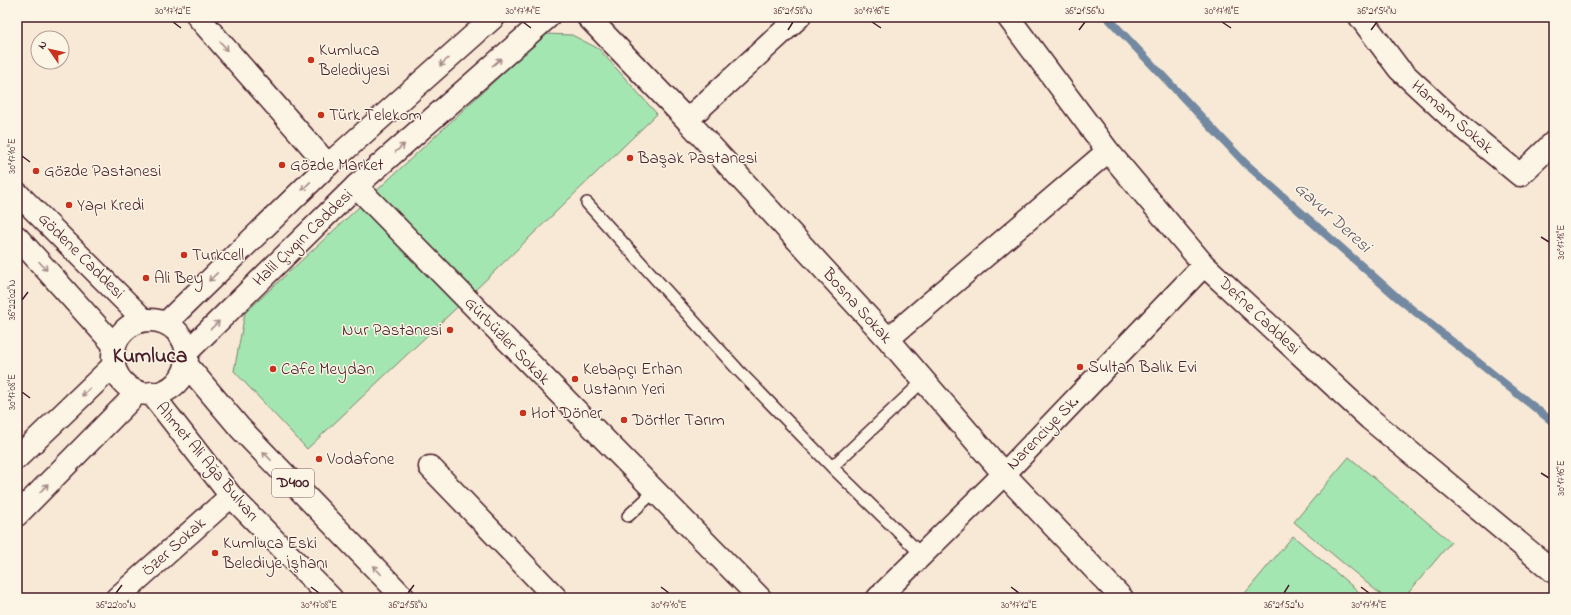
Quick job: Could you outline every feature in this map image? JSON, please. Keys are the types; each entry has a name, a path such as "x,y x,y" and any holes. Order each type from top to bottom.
{"main road":[{"path":"198,17 328,165"},
{"name":"Halil Çıvgın Caddesi","path":"166,323 328,165 494,17"},
{"name":"Halil Çıvgın Caddesi","path":"186,358 356,186 548,17"},
{"name":"Bosna Sokak","path":"588,17 686,120 888,339 1004,474 1122,598"},
{"path":"686,120 799,17"},
{"name":"Defne Caddesi","path":"1008,17 1108,150 1204,265 1370,419 1554,572"},
{"name":"Hamam Sokak","path":"1360,17 1399,69 1457,123 1520,175 1554,142"},
{"path":"888,339 1108,150"},
{"name":"Gürbüzler Sokak","path":"356,186 760,598"},
{"name":"Gödene Caddesi","path":"17,193 144,320"},
{"name":"Gödene Caddesi","path":"17,237 115,356"},
{"name":"Narenciye Sk.","path":"878,598 1004,474 1204,265"},
{"path":"144,320 155,320 166,323 176,330 183,340 186,358 182,375 174,385 163,391 145,393 128,386 119,377 115,356 119,338 125,329 134,323 144,320"},
{"path":"17,458 115,356"},
{"name":"D400","path":"186,358 240,428 404,598"},
{"path":"17,515 145,393"},
{"name":"Ahmet Ali Ağa Bulvarı","path":"145,393 231,496 332,598"},
{"path":"430,467 556,598"},
{"name":"Özer Sokak","path":"117,598 231,496"}],"lane":[{"path":"587,203 738,370 832,467 922,555"},
{"path":"832,467 923,381"},
{"path":"628,516 655,491"}],"green space":[{"path":"545,34 572,35 599,49 657,114 469,296 307,449 234,371 245,313"},
{"path":"1349,457 1451,542 1404,598 1385,598 1294,522"},
{"path":"1293,536 1366,598 1241,598"}],"waterway":[{"name":"Gavur Deresi","path":"1107,17 1245,163 1398,298 1554,423"}],"place":[{"name":"Kumluca Belediyesi","path":"311,60"},
{"name":"Türk Telekom","path":"321,115"},
{"name":"Başak Pastanesi","path":"630,158"},
{"name":"Gözde Market","path":"282,165"},
{"name":"Gözde Pastanesi","path":"36,171"},
{"name":"Yapı Kredi","path":"69,205"},
{"name":"Turkcell","path":"184,255"},
{"name":"Ali Bey","path":"146,278"},
{"name":"Nur Pastanesi","path":"450,330"},
{"name":"Sultan Balık Evi","path":"1080,367"},
{"name":"Cafe Meydan","path":"273,369"},
{"name":"Kebapçı Erhan Ustanın Yeri","path":"575,379"},
{"name":"Hot Döner","path":"523,413"},
{"name":"Dörtler Tarım","path":"624,420"},
{"name":"Vodafone","path":"319,459"},
{"name":"Kumluca Eski Belediye İşhanı","path":"215,553"}],"district":[{"name":"Kumluca","path":"150,357"}]}
